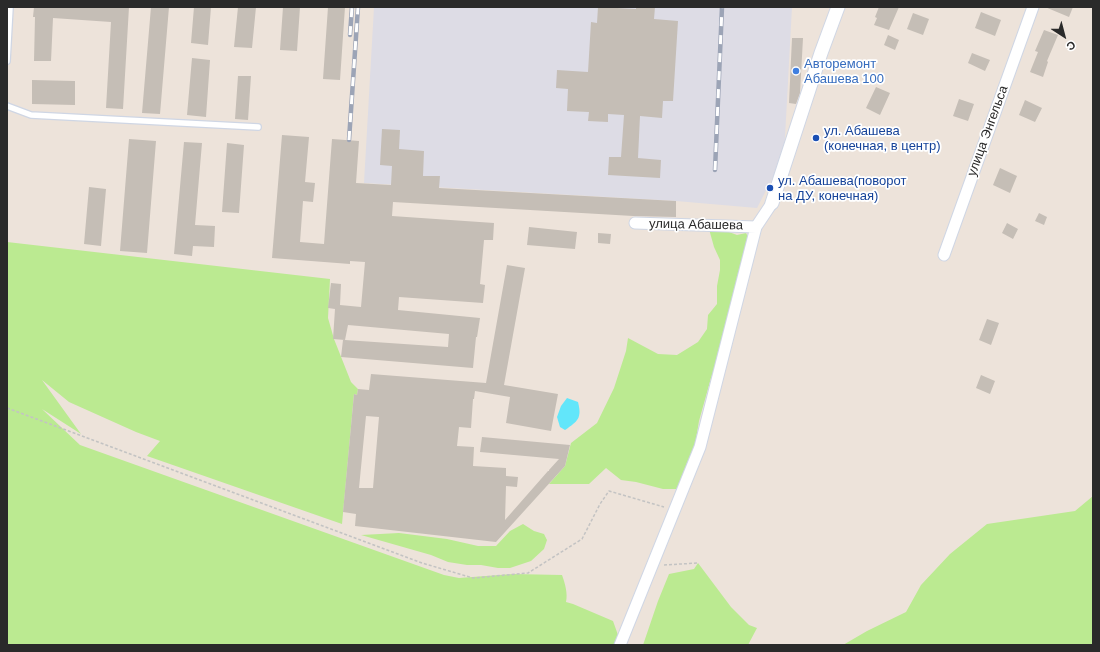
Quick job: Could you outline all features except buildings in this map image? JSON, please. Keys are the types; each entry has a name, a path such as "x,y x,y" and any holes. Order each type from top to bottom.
{"street":[{"path":"620,645 700,447 756,227 772,203 821,53 838,7"},
{"name":"улица Энгельса","path":"944,255 1033,7"},
{"name":"улица Абашева","path":"636,224 756,227"}],"lane":[{"path":"7,61 10,7"},
{"path":"7,106 31,115 258,127"}],"path":[{"path":"7,408 422,563 473,578 528,573 576,543 582,539 609,490 674,510"},
{"path":"653,566 698,564"}],"shaded area":[{"path":"374,7 792,7 784,156 757,208 676,201 364,183"}],"green space":[{"path":"718,228 737,235 746,233 749,239 719,354 699,421 694,451 678,489 663,489 621,480 606,468 589,484 549,484 565,466 571,443 597,423 614,388 626,351 628,338 658,354 677,355 698,342 707,329 708,315 717,304 717,286 720,270 720,260 714,247 709,229"},
{"path":"7,242 330,279 328,318 334,339 351,382 358,389 357,395 354,394 342,524 147,456 160,441 69,402 42,380 81,434 42,409 80,445 444,575 459,578 513,574 562,575 565,585 566,602 613,621 618,635 614,645 7,645"},
{"path":"1093,496 1093,645 843,645 867,631 906,612 921,585 950,554 987,524 1075,511"},
{"path":"523,524 534,531 544,534 547,540 544,549 531,561 510,568 448,562 431,555 361,535 399,533 447,539 478,546 496,546 510,531"},
{"path":"698,563 731,607 749,625 757,628 748,645 643,645 669,574 694,569"}],"water":[{"path":"567,398 578,402 579,416 573,424 565,430 560,427 557,417 561,406"}],"railway":[{"path":"350,35 352,7"},
{"path":"349,140 358,7"},
{"path":"715,170 722,7"}],"place":[{"name":"Авторемонт Абашева 100","path":"796,71"},
{"name":"ул. Абашева (конечная, в центр)","path":"816,138"},
{"name":"ул. Абашева(поворот на ДУ, конечная)","path":"770,188"}]}
